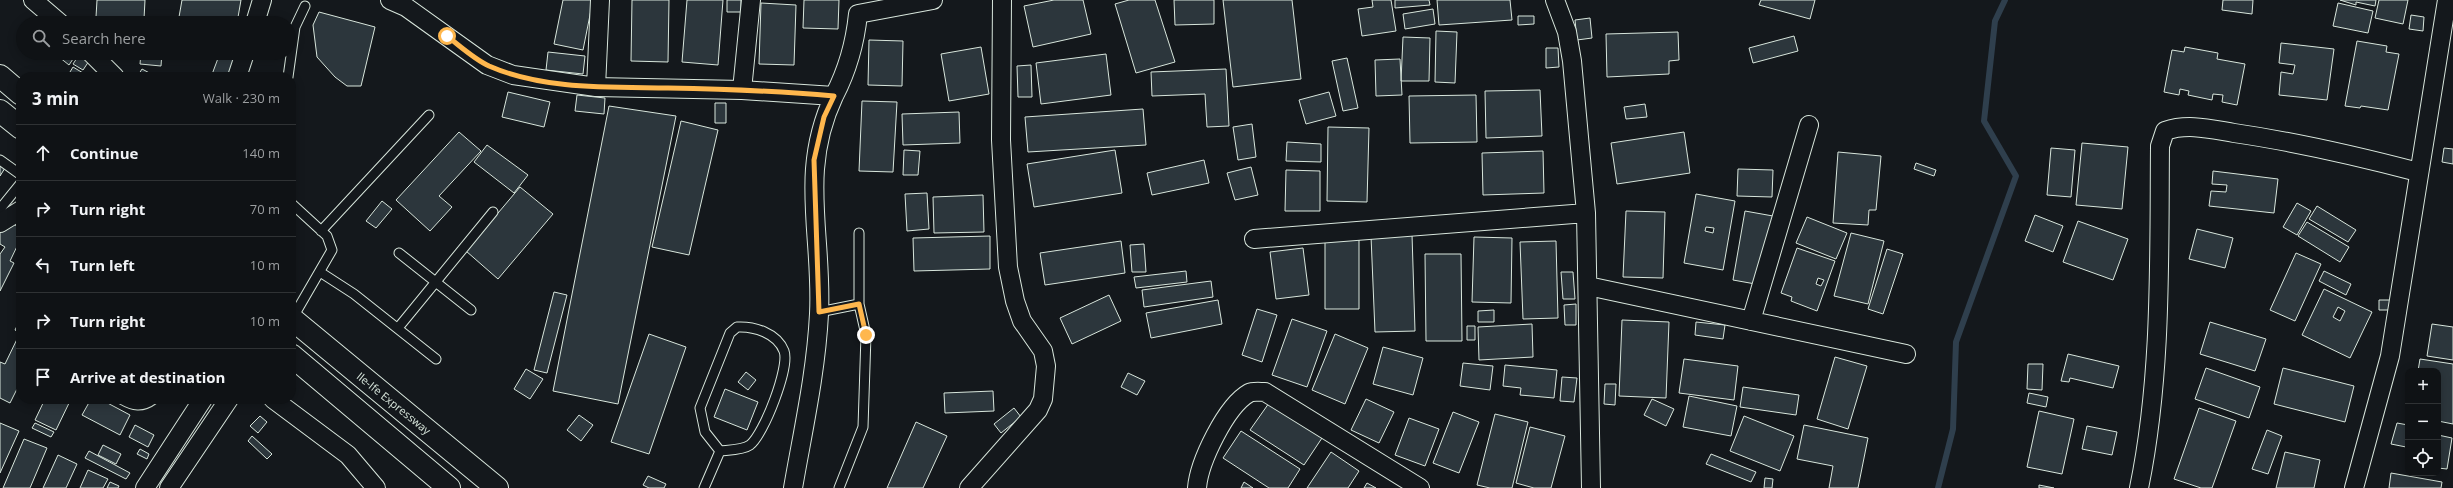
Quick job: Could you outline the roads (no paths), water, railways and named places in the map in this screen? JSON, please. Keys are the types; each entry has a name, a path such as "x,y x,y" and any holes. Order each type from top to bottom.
{"highway":[{"path":"0,76 16,90"},
{"path":"0,111 16,124"},
{"name":"Ile-Ife Expressway","path":"296,322 497,488"},
{"path":"296,359 449,488"}],"street":[{"path":"32,0 51,16"},
{"path":"257,16 262,0"},
{"path":"390,0 406,7 487,65 513,75 596,87 742,90 834,96"},
{"path":"596,87 600,0"},
{"path":"742,90 751,0"},
{"path":"792,488 815,362 819,312 814,160 824,117 846,73 855,44 858,7 932,0"},
{"path":"969,488 1038,410 1043,399 1046,366 1043,351 1022,321 1015,301 1008,267 1001,140 1002,0"},
{"path":"1555,0 1567,32 1572,61 1586,213 1591,488"},
{"path":"2354,488 2390,356 2418,172 2447,0"},
{"path":"98,60 110,72"},
{"path":"239,72 243,60"},
{"path":"1751,321 1809,125"},
{"path":"2139,488 2150,419 2159,288 2160,146 2165,131 2180,126 2244,134 2341,151 2418,172"},
{"path":"0,223 16,213"},
{"path":"1254,239 1586,213"},
{"path":"1588,286 1906,354"},
{"path":"1198,488 1198,475 1209,444 1240,401 1251,392 1264,392 1420,488"},
{"path":"145,488 200,404"},
{"path":"169,488 226,404"},
{"path":"279,404 348,454 376,488"}],"lane":[{"path":"296,25 305,6"},
{"path":"289,72 290,60"},
{"path":"321,231 429,115"},
{"path":"0,160 16,171"},
{"path":"0,209 16,189"},
{"path":"296,208 327,236 332,250 296,312"},
{"path":"398,328 493,212"},
{"path":"839,488 863,427 866,335 859,304 859,233"},
{"path":"399,253 471,310"},
{"path":"320,272 354,294 436,359"},
{"path":"819,312 859,304"},
{"path":"746,326 764,331 775,338 784,352 783,370 776,396 766,422 749,445 732,450 720,451 705,432 700,408 730,333 737,328 746,326"},
{"path":"129,404 132,406 142,404"},
{"path":"704,488 720,451"}],"waterway":[{"path":"1938,488 1953,429 1956,342 2016,176 1984,121 1995,21 2005,0"}]}
